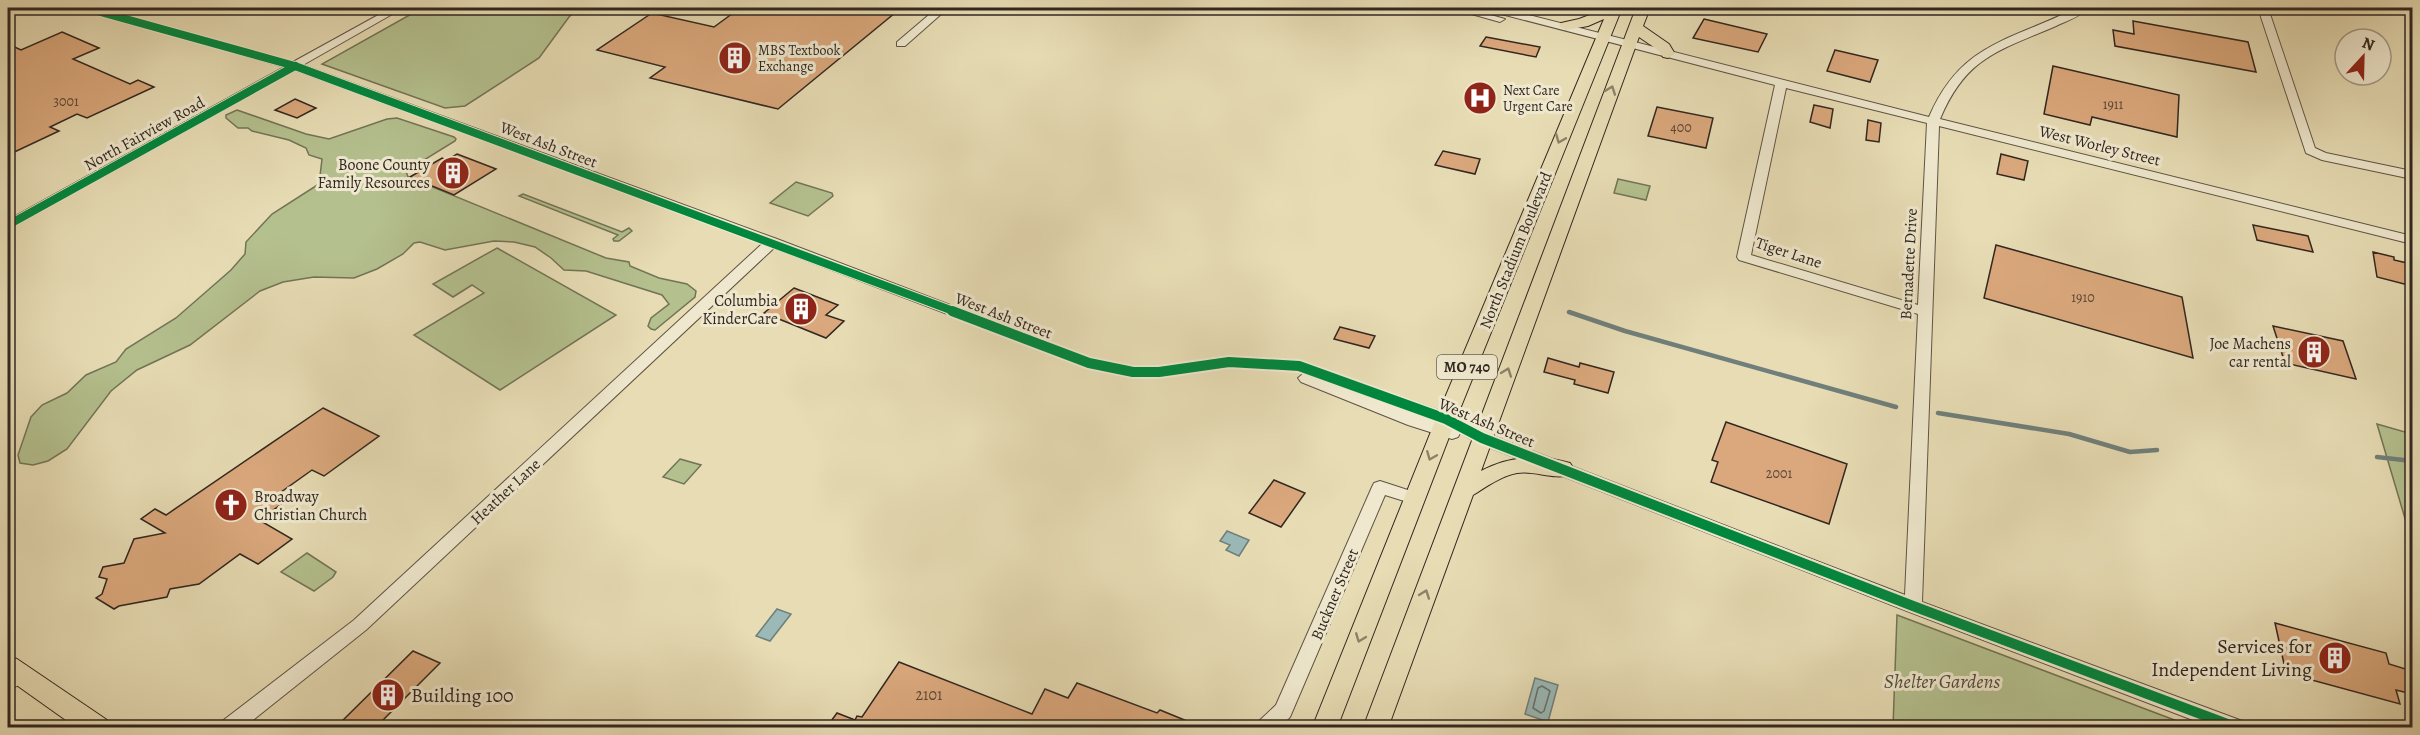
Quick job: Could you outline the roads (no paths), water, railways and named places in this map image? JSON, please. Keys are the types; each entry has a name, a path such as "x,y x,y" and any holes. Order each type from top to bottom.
{"main road":[{"name":"North Stadium Boulevard","path":"1375,728 1643,8"},
{"name":"North Stadium Boulevard","path":"1324,728 1443,425 1614,10"},
{"path":"1566,26 1583,23 1614,10"},
{"path":"1630,41 1664,47 1668,54"},
{"path":"1463,490 1501,470 1519,465 1563,469"},
{"path":"12,674 98,728"}],"street":[{"path":"8,11 41,8"},
{"name":"West Ash Street","path":"86,8 295,66 772,242 1089,363 1110,369 1159,372 1228,362 1285,367 1342,394 1482,438 1913,606 2238,728"},
{"name":"North Fairview Road","path":"8,225 398,8"},
{"path":"901,44 943,8"},
{"name":"West Worley Street","path":"1455,8 1601,39 1630,41 1729,75 1781,82"},
{"name":"West Worley Street","path":"1490,8 1566,26 1601,39"},
{"name":"Bernadette Drive","path":"1913,606 1933,121 1939,101 1951,81 1968,65 2007,40 2084,8"},
{"path":"2263,8 2310,150 2322,156 2412,175"},
{"name":"West Worley Street","path":"1668,54 2412,240"},
{"name":"Tiger Lane","path":"1781,82 1744,256 1924,311"},
{"name":"Heather Lane","path":"228,728 360,625 772,242"},
{"name":"Buckner Street","path":"1264,728 1283,711 1380,487 1414,498"}],"water":[{"path":"1227,531 1249,540 1239,556 1226,550 1230,545 1220,541"},
{"path":"777,609 791,614 770,641 756,636"},
{"path":"1535,678 1558,685 1548,722 1525,714"}],"waterway":[{"path":"1569,312 1625,331 1896,407"},
{"path":"1938,413 2069,434 2130,452 2157,450"},
{"path":"2377,457 2412,461"}],"place":[{"name":"MBS Textbook Exchange","path":"735,58"},
{"name":"Next Care Urgent Care","path":"1480,98"},
{"name":"Boone County Family Resources","path":"453,173"},
{"name":"Columbia KinderCare","path":"801,309"},
{"name":"Joe Machens car rental","path":"2314,352"},
{"name":"Broadway Christian Church","path":"231,505"},
{"name":"Services for Independent Living","path":"2335,658"},
{"name":"Building 100","path":"388,695"}],"park label":[{"name":"Shelter Gardens","path":"1942,681"}]}
